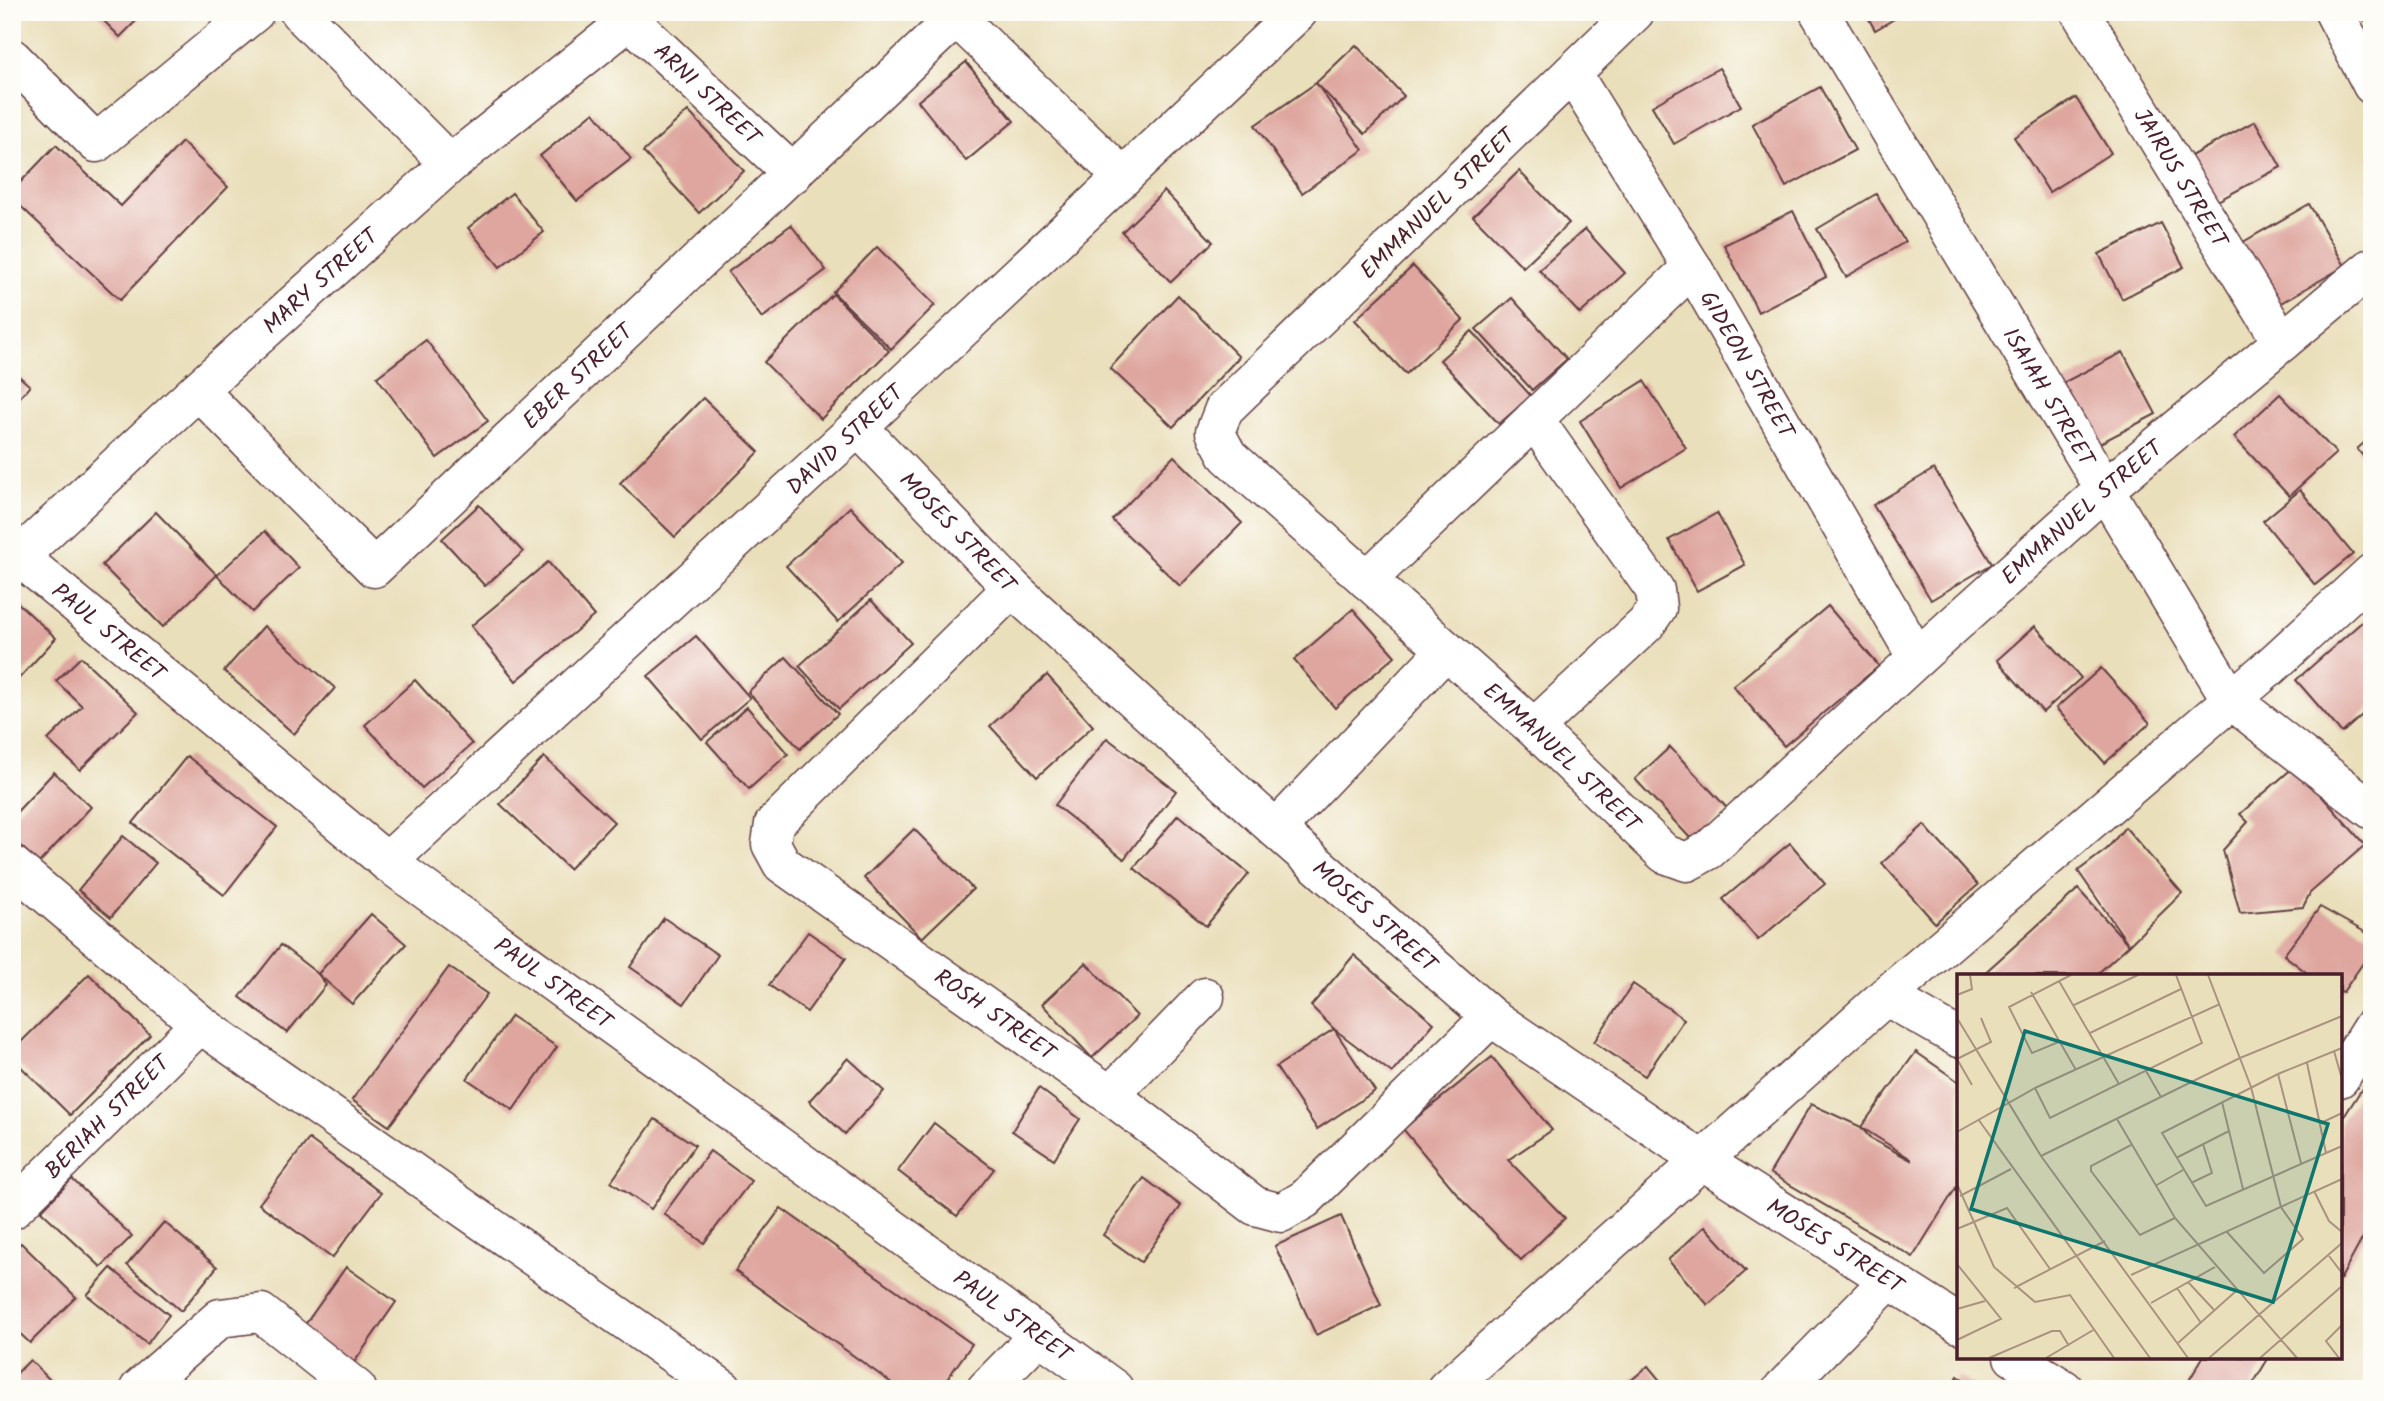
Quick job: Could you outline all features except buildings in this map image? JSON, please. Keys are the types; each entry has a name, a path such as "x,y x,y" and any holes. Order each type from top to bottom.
{"street":[{"path":"12,58 96,143 256,12"},
{"path":"299,12 450,164"},
{"name":"DAVID STREET","path":"387,862 858,427 1298,12"},
{"name":"EMMANUEL STREET","path":"1635,12 1224,408 1215,432 1228,456 1534,728 1665,853 1687,862 1709,850 1917,658 2104,491 2372,267"},
{"name":"ISAIAH STREET","path":"1819,12 2231,700 2372,810"},
{"name":"JAIRUS STREET","path":"2080,12 2282,342"},
{"path":"2334,12 2372,85"},
{"name":"MARY STREET","path":"14,557 450,164 630,15"},
{"name":"ARNI STREET","path":"630,15 793,174"},
{"path":"959,15 1123,177"},
{"name":"EBER STREET","path":"198,390 374,568 959,15"},
{"name":"GIDEON STREET","path":"1572,73 1692,267 1917,658"},
{"path":"1367,580 1692,267"},
{"path":"1534,419 1655,590 1657,608 1646,624 1534,728"},
{"name":"MOSES STREET","path":"858,427 1012,588 1276,829 1492,1017 1703,1161 1957,1323"},
{"name":"PAUL STREET","path":"14,557 387,862 1114,1389"},
{"path":"1446,1389 1886,996 2231,700 2372,573"},
{"name":"ROSH STREET","path":"1012,588 774,824 771,844 782,864 1110,1095 1255,1206 1281,1213 1305,1199 1492,1017"},
{"path":"1276,829 1446,650"},
{"path":"12,865 200,1024 723,1389"},
{"path":"1886,996 1957,1037"},
{"path":"1110,1095 1205,997"},
{"name":"BERIAH STREET","path":"12,1210 200,1024"},
{"path":"2342,1075 2372,1027"},
{"path":"1782,1389 1889,1280"},
{"path":"139,1389 220,1318 261,1313 357,1389"},
{"path":"986,1389 1040,1335"},
{"path":"2016,1359 2064,1389"}]}
